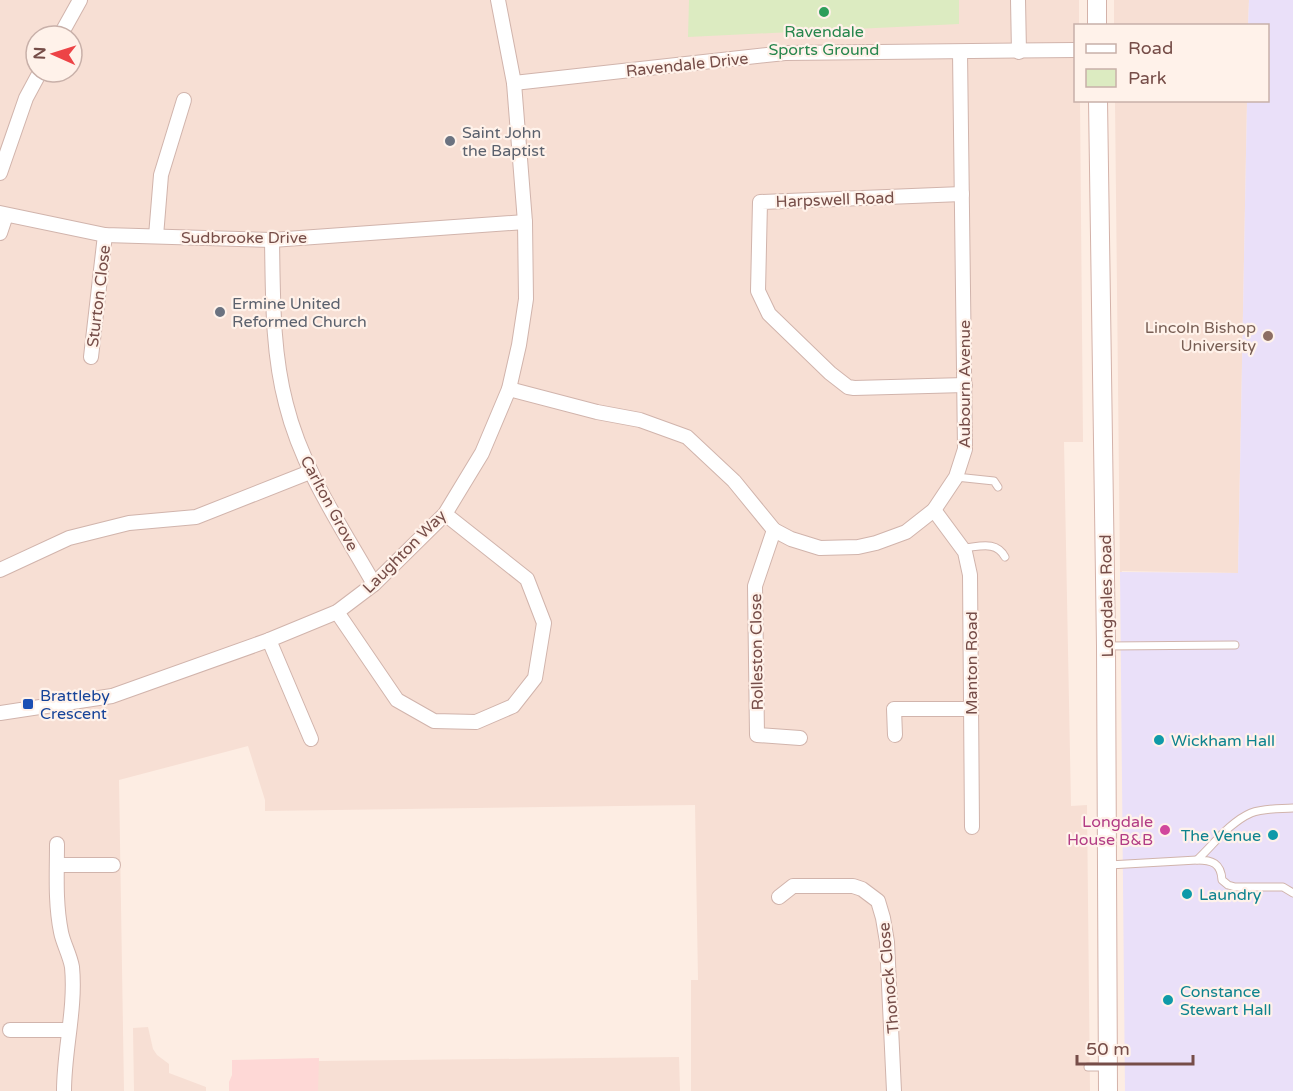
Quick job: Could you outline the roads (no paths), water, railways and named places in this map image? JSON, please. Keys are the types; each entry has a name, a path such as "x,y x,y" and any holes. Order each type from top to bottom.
{"main road":[{"path":"1097,0 1097,24"},
{"name":"Longdales Road","path":"1098,102 1107,646 1108,1091"}],"street":[{"path":"67,24 80,0"},
{"name":"Laughton Way","path":"0,713 112,696 269,640 337,612 374,584 444,514 482,453 509,389 526,299 525,222 514,83 498,0"},
{"path":"1018,0 1019,52"},
{"name":"Ravendale Drive","path":"514,83 785,53 1074,50"},
{"name":"Aubourn Avenue","path":"509,389 597,412 640,420 687,438 734,481 774,530 811,547 858,547 906,532 934,510 956,477 965,449 960,52"},
{"path":"0,173 26,98 34,84"},
{"path":"156,236 161,175 184,100"},
{"name":"Harpswell Road","path":"962,194 760,202 758,291 769,314 830,373 848,387 965,385"},
{"path":"0,233 3,214"},
{"name":"Sudbrooke Drive","path":"3,214 105,235 272,240 525,222"},
{"name":"Sturton Close","path":"91,357 105,235"},
{"name":"Carlton Grove","path":"272,240 274,330 285,398 310,472 374,584"},
{"path":"0,570 69,538 129,523 196,517 310,472"},
{"name":"Manton Road","path":"934,510 962,548 970,575 972,827"},
{"path":"337,612 397,699 434,721 476,722 513,706 535,678 544,623 527,579 444,514"},
{"name":"Rolleston Close","path":"774,530 755,586 757,735 800,738"},
{"path":"269,640 311,739"},
{"path":"895,735 894,709 971,709"},
{"path":"57,844 57,903 60,924 72,965 64,1091"},
{"path":"57,865 113,865"},
{"name":"Thonock Close","path":"778,897 793,886 854,886 871,894 878,901 887,942 894,1091"},
{"path":"10,1030 68,1030"}],"lane":[{"path":"956,477 994,481 998,487"},
{"path":"962,548 995,546 1001,549 1005,557"},
{"path":"1107,646 1235,645"},
{"path":"1197,860 1238,821 1250,814 1264,809 1293,808"},
{"path":"1106,865 1210,860 1218,865 1222,872 1222,880 1228,885 1283,887 1293,893"},
{"path":"1088,1067 1107,1067"}],"place":[{"name":"Ravendale Sports Ground","path":"824,12"},
{"name":"Saint John the Baptist","path":"450,141"},
{"name":"Ermine United Reformed Church","path":"220,312"},
{"name":"Lincoln Bishop University","path":"1268,336"},
{"name":"Brattleby Crescent","path":"28,704"},
{"name":"Wickham Hall","path":"1159,740"},
{"name":"Longdale House B&B","path":"1165,830"},
{"name":"The Venue","path":"1273,835"},
{"name":"Laundry","path":"1187,894"},
{"name":"Constance Stewart Hall","path":"1168,1000"}]}
